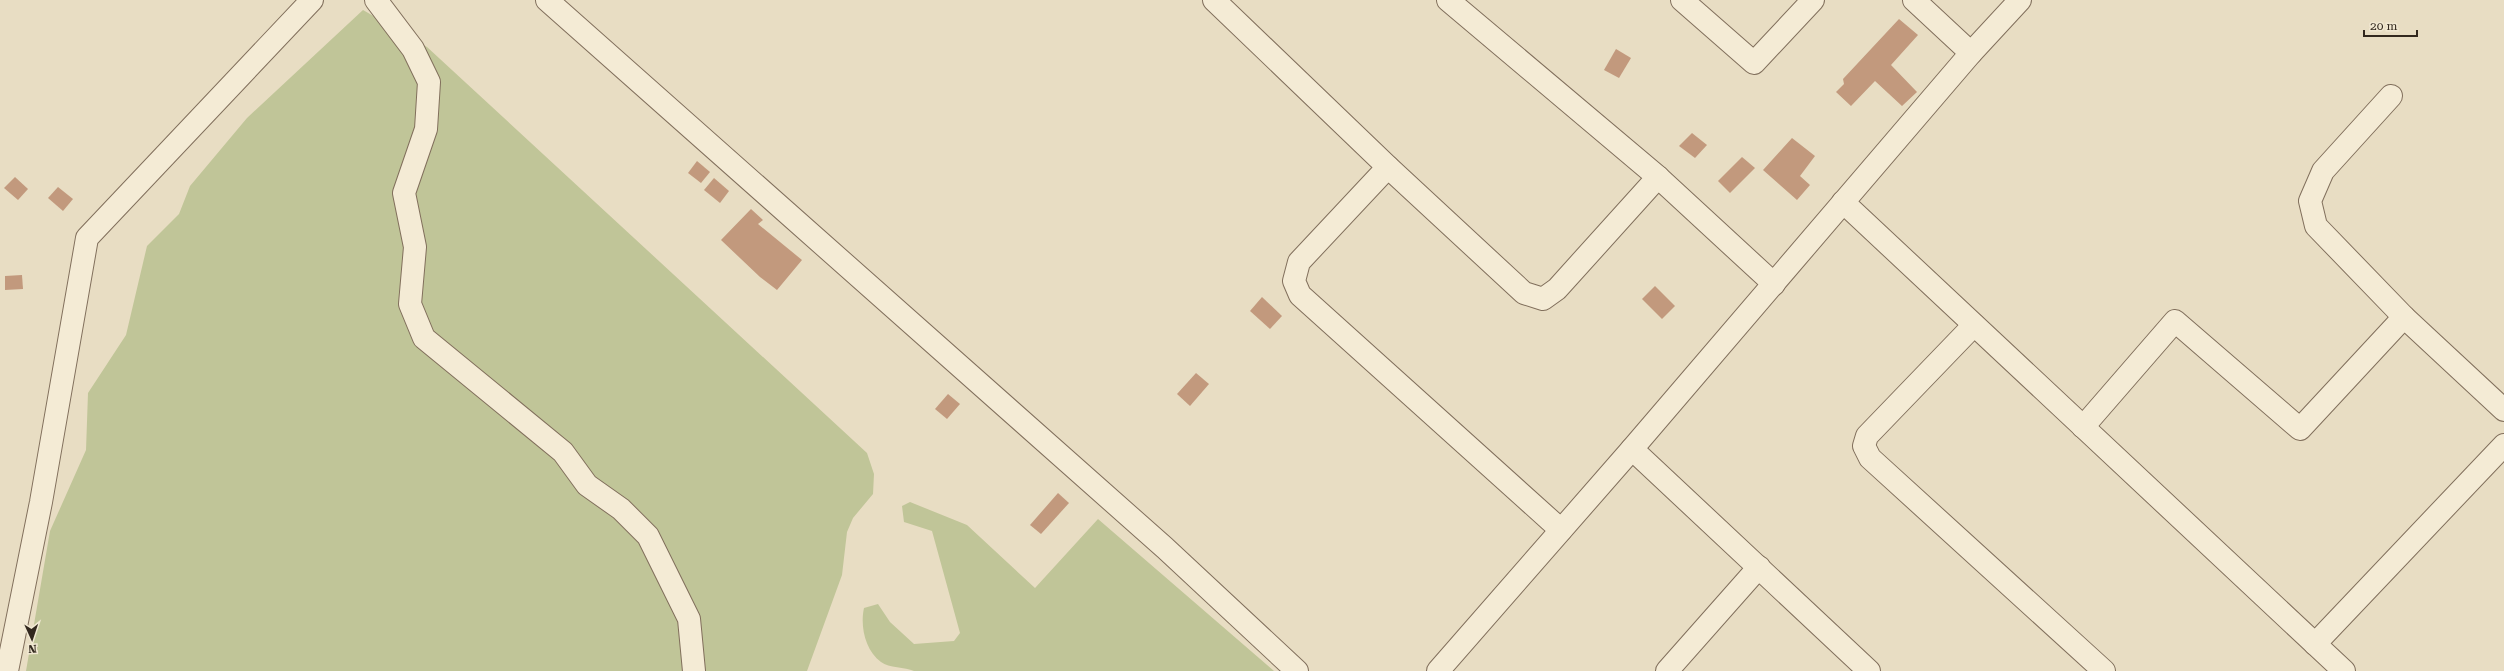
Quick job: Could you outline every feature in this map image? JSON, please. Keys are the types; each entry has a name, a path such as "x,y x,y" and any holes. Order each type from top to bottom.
{"street":[{"path":"7,671 41,502 87,238 312,0"},
{"path":"376,0 413,49 429,82 426,129 404,193 415,246 410,304 424,338 563,452 588,485 621,509 648,536 689,619 694,671"},
{"path":"548,0 1159,542 1297,671"},
{"path":"1214,0 1388,167 1524,293 1543,299 1557,289 1658,177"},
{"path":"1448,0 1658,177 1774,284"},
{"path":"1682,0 1754,64 1813,0"},
{"path":"1914,0 1970,53"},
{"path":"1438,671 1632,449 1970,53 2020,0"},
{"path":"2391,96 2323,171 2310,201 2316,226 2404,317 2504,410"},
{"path":"1388,167 1299,262 1294,281 1300,295 1561,530"},
{"path":"1843,202 2344,671"},
{"path":"2083,427 2175,321 2300,429 2404,317"},
{"path":"1974,325 1867,436 1864,446 1870,458 2104,671"},
{"path":"2315,644 2504,445"},
{"path":"1632,449 1869,671"},
{"path":"1667,671 1759,567"}],"green space":[{"path":"363,10 427,47 867,453 874,474 873,494 853,518 847,532 842,575 807,671 26,671 50,531 86,450 88,393 126,335 147,246 179,214 190,186 247,118"},
{"path":"910,502 967,525 1035,588 1098,519 1274,671 914,671 884,664 871,651 865,637 863,630 864,608 878,604 890,622 914,644 954,641 960,633 932,531 904,522 902,506"}],"building":[{"path":"1899,19 1918,35 1891,65 1917,92 1902,106 1875,81 1851,106 1836,92 1844,84 1843,79"},
{"path":"1616,49 1631,58 1619,78 1604,70"},
{"path":"1692,133 1707,145 1695,158 1679,146"},
{"path":"1792,138 1815,156 1800,176 1810,185 1797,200 1763,170"},
{"path":"1742,157 1755,168 1730,193 1718,181"},
{"path":"697,161 710,172 701,183 688,173"},
{"path":"15,177 28,189 18,200 4,188"},
{"path":"714,178 729,191 720,203 704,190"},
{"path":"58,187 73,199 63,211 48,198"},
{"path":"751,209 763,220 758,224 802,260 777,290 760,277 721,240"},
{"path":"22,275 23,289 5,290 5,276"},
{"path":"1655,286 1675,306 1662,319 1642,299"},
{"path":"1262,297 1282,316 1270,329 1250,311"},
{"path":"1196,373 1209,384 1190,406 1177,394"},
{"path":"948,394 960,404 947,419 935,409"},
{"path":"1058,493 1069,503 1041,534 1030,525"}]}
